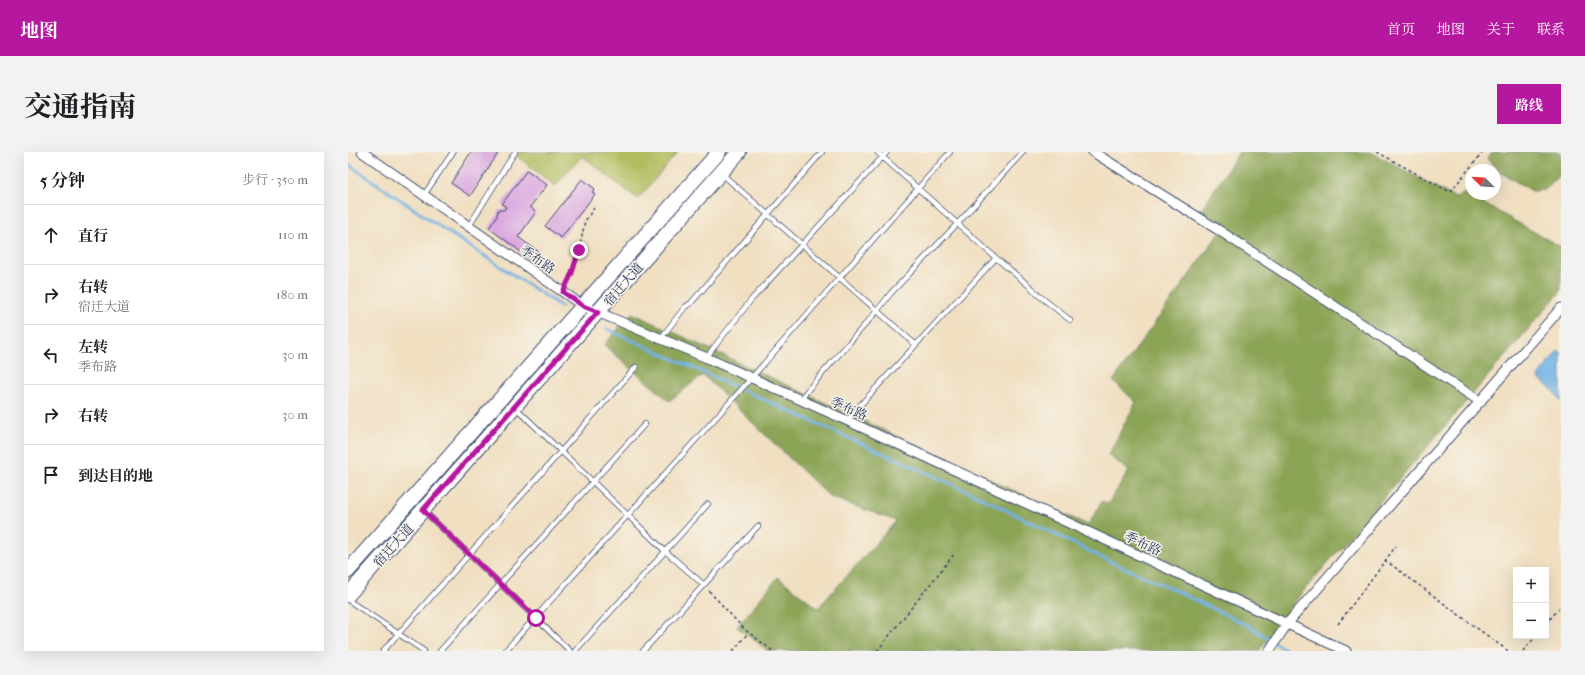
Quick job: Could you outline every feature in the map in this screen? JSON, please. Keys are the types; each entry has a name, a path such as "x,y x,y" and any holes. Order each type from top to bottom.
{"main road":[{"name":"宿迁大道","path":"348,571 719,152"},
{"name":"宿迁大道","path":"348,595 739,152"}],"street":[{"name":"季布路","path":"362,152 583,306 661,338 848,421 1346,651"},
{"path":"1093,152 1217,229 1481,402"},
{"path":"1273,646 1287,624 1561,308"}],"lane":[{"path":"424,195 453,152"},
{"path":"469,226 515,152"},
{"path":"661,338 685,307 691,303 822,152"},
{"path":"877,152 1037,294 1070,320"},
{"path":"707,358 751,300 887,152"},
{"path":"505,651 751,379 950,152"},
{"path":"800,401 806,392 891,293 1023,152"},
{"path":"721,173 838,278 916,345"},
{"path":"848,421 852,414 996,258"},
{"path":"383,651 636,368"},
{"path":"515,407 594,481 665,551 704,585"},
{"path":"440,651 502,585 645,424"},
{"path":"575,651 708,504"},
{"path":"423,510 570,651"},
{"path":"643,651 758,526"},
{"path":"348,600 424,651"}],"path":[{"path":"1377,152 1450,192 1483,152"},
{"path":"563,292 572,273 579,250 585,221 594,208"},
{"path":"1338,624 1396,546"},
{"path":"877,651 955,553"},
{"path":"1386,560 1508,651"},
{"path":"704,585 748,633 773,651"},
{"path":"1549,620 1561,606"},
{"path":"733,651 748,633"},
{"path":"1523,651 1533,639"}],"green space":[{"path":"519,152 678,152 638,199 582,156 555,186 517,156"},
{"path":"1239,152 1371,152 1456,198 1465,193 1465,200 1477,200 1561,247 1561,291 1300,595 1259,651 768,651 737,627 778,577 818,608 896,521 830,497 703,375 669,401 604,345 632,313 1088,525 1102,501 1108,504 1129,471 1108,455 1136,402 1113,381 1225,226 1201,210"},
{"path":"1493,152 1561,152 1561,173 1545,190 1532,191 1501,173 1501,164 1492,164 1487,159"}],"water":[{"path":"1558,351 1561,352 1561,402 1554,391 1539,379 1539,375"}],"building":[{"path":"471,152 499,152 470,196 451,183"},
{"path":"527,170 547,185 530,207 536,212 518,237 539,252 533,261 489,228 497,216 498,210 504,210 506,207 502,204"},
{"path":"582,179 595,189 592,192 595,194 561,238 545,226"}],"waterway":[{"path":"348,164 562,307"},
{"path":"607,329 976,495 1109,561 1170,588 1251,627 1287,651"}],"route":[{"path":"536,618 423,510 598,312 583,306 563,292 572,273 579,250"}]}
